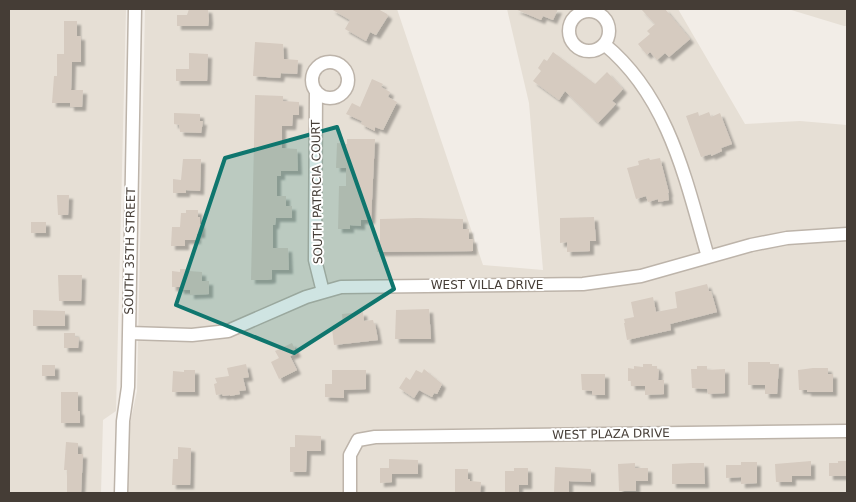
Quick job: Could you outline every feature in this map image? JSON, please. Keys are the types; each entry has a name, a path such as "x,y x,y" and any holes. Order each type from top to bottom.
{"street":[{"name":"SOUTH 35TH STREET","path":"121,493 123,421 128,387 135,9"},
{"path":"604,44 634,73 651,98 678,154 708,257"},
{"name":"SOUTH PATRICIA COURT","path":"316,91 315,260 323,292"},
{"name":"WEST VILLA DRIVE","path":"129,333 192,335 228,331 306,297 341,287 582,284 641,276 751,245 787,238 847,234"},
{"name":"WEST PLAZA DRIVE","path":"350,493 350,455 358,440 374,437 847,430"}],"highlighted area":[{"path":"337,127 394,289 294,353 176,305 225,158"}],"shaded area":[{"path":"9,9 126,9 116,411 103,420 101,493 9,493"},
{"path":"145,9 397,9 483,265 543,270 529,103 507,9 678,9 745,124 800,121 847,125 847,493 128,493 129,428 137,391"},
{"path":"788,9 847,9 847,26 844,26"}],"building":[{"path":"189,9 208,9 208,26 177,26 177,15 187,15"},
{"path":"331,9 378,9 388,16 376,35 370,32 366,41 345,29 350,20"},
{"path":"515,9 558,9 553,20 543,16 541,20"},
{"path":"641,9 665,9 690,39 669,57 665,53 657,60 650,52 647,55 638,44 650,34 647,31 655,24"},
{"path":"64,21 77,21 77,36 81,36 81,62 72,62 71,90 83,90 82,107 70,107 70,103 52,103 54,76 57,76 57,54 64,54"},
{"path":"255,42 283,44 284,59 298,60 297,74 281,73 280,78 253,76"},
{"path":"553,52 595,84 607,72 623,89 612,101 616,104 598,123 565,91 559,100 533,81 541,71 538,68 544,59 547,61"},
{"path":"189,53 208,54 207,81 176,81 176,69 189,69"},
{"path":"372,79 383,84 381,87 390,92 388,97 397,102 383,130 375,127 375,131 361,124 362,121 346,114 352,103 360,107"},
{"path":"255,95 283,96 283,101 299,102 299,115 293,115 292,126 282,126 282,148 297,149 298,171 281,171 281,176 277,176 277,196 286,196 286,206 292,206 292,218 276,218 275,225 273,225 273,248 288,248 289,270 272,270 272,279 268,280 251,280"},
{"path":"698,112 699,116 709,112 711,117 720,113 732,144 721,148 722,151 711,156 711,154 701,157 686,116"},
{"path":"174,113 200,114 200,121 203,121 201,133 180,132 179,125 174,124"},
{"path":"347,139 375,139 371,220 361,220 361,226 350,225 350,229 338,229 339,186 346,186 346,168 336,168 337,143 347,144"},
{"path":"649,158 650,160 660,158 669,200 658,202 658,199 648,202 646,196 636,199 627,168 639,165 638,161"},
{"path":"183,159 201,159 200,191 186,190 186,193 173,193 173,179 181,180"},
{"path":"57,195 69,195 68,215 58,215"},
{"path":"186,210 198,210 201,234 197,234 197,240 185,240 185,246 171,246 172,227 180,227 181,213 186,213"},
{"path":"594,217 596,241 590,241 590,251 567,252 567,242 560,243 560,218"},
{"path":"380,219 463,219 463,229 469,229 469,239 473,239 473,251 377,252 376,240 380,240"},
{"path":"31,222 46,222 46,233 31,233"},
{"path":"180,269 202,272 202,281 209,281 209,294 190,295 190,290 180,290 180,287 172,287 172,271 180,272"},
{"path":"58,275 82,275 81,301 59,301"},
{"path":"707,284 717,312 670,324 671,330 627,340 624,319 634,317 631,302 653,297 656,312 677,308 675,292"},
{"path":"429,309 431,339 395,339 396,310"},
{"path":"33,310 65,311 65,326 33,326"},
{"path":"363,312 364,321 373,320 378,340 334,345 332,329 335,329 333,325 343,324 342,314"},
{"path":"64,333 75,333 75,337 79,337 78,348 64,348"},
{"path":"292,343 297,353 290,356 297,370 279,379 271,362 279,358 275,351"},
{"path":"748,362 779,364 777,394 765,394 765,385 748,385"},
{"path":"246,364 249,377 243,378 246,390 239,391 240,394 230,396 216,395 214,384 217,383 215,378 229,376 227,368"},
{"path":"643,364 657,366 657,369 659,369 658,380 664,380 664,394 645,395 645,386 631,386 631,381 628,381 628,368 634,369 634,366 643,367"},
{"path":"42,365 55,365 55,376 42,376"},
{"path":"697,366 707,366 707,370 725,369 725,393 708,394 707,389 692,388 691,369 697,369"},
{"path":"828,368 828,374 833,374 833,392 807,392 807,390 799,390 798,370"},
{"path":"424,369 442,384 437,394 434,393 432,397 419,390 414,398 399,388 406,377 410,380 416,370 422,373"},
{"path":"184,370 195,370 195,392 172,392 173,371 184,372"},
{"path":"332,370 366,370 366,389 344,390 344,398 325,397 325,384 332,384"},
{"path":"581,374 605,374 605,395 592,395 592,391 582,390"},
{"path":"61,392 78,392 80,423 61,423"},
{"path":"295,435 321,436 321,451 307,451 306,472 290,472 290,447 295,447"},
{"path":"66,442 78,443 78,454 83,454 81,493 67,493 67,470 64,470"},
{"path":"178,447 191,448 190,485 172,485 173,459 178,459"},
{"path":"389,459 418,460 418,474 392,474 392,482 380,483 380,468 389,468"},
{"path":"811,461 811,476 792,476 792,482 776,482 775,464"},
{"path":"838,461 847,461 847,476 829,476 829,463 838,463"},
{"path":"741,462 757,462 757,483 741,484 741,477 726,478 726,465 741,465"},
{"path":"635,463 635,468 648,468 648,481 636,481 636,491 619,491 618,464"},
{"path":"704,463 705,484 672,484 672,464"},
{"path":"555,467 591,469 591,482 569,481 569,493 554,493"},
{"path":"514,468 528,468 528,485 519,485 519,493 505,493 505,471 514,471"},
{"path":"455,469 468,469 468,479 470,481 481,482 480,493 455,493"}]}
